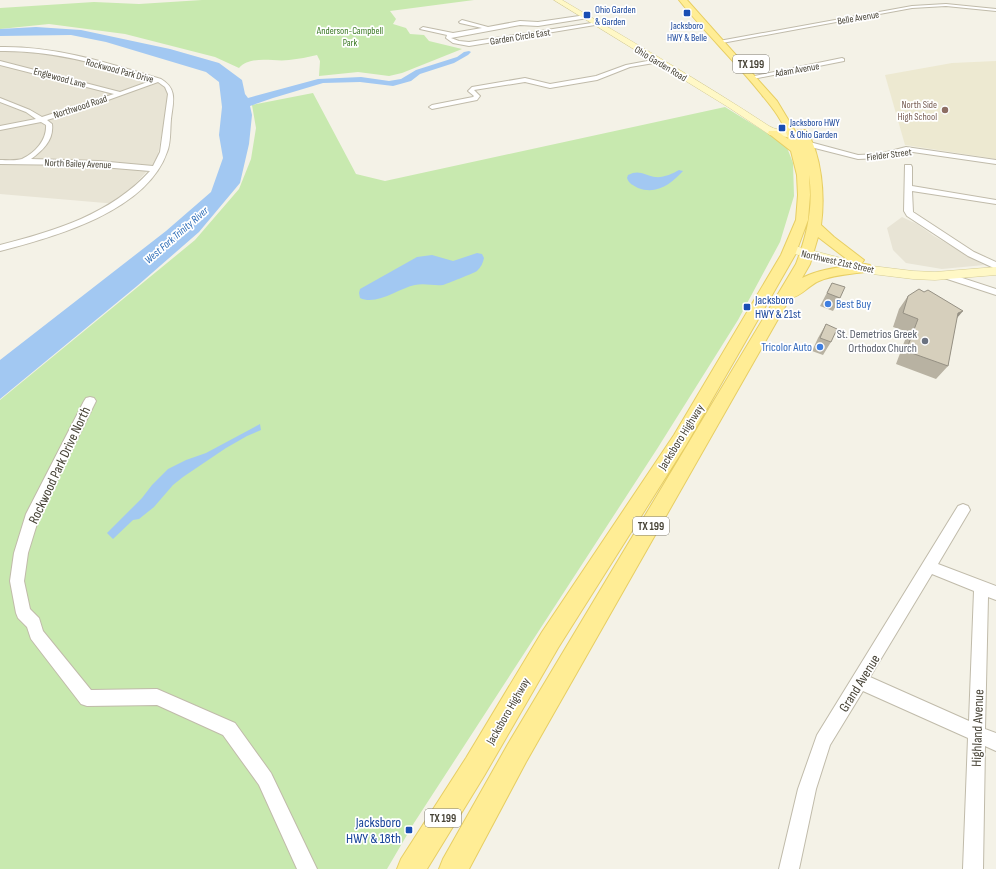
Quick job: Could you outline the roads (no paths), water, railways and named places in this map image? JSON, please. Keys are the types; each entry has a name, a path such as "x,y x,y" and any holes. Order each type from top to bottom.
{"main road":[{"name":"Jacksboro Highway","path":"689,2 757,76 783,99"},
{"name":"Jacksboro Highway","path":"454,869 679,459 814,225 818,196 814,167 799,136 774,103 757,76"},
{"path":"769,130 799,136"},
{"name":"Jacksboro Highway","path":"411,869 475,767 550,640 679,459 777,310 800,248 804,195 799,136"},
{"path":"814,225 829,240 861,264"},
{"path":"777,310 800,285 808,279 861,264"}],"street":[{"name":"Ohio Garden Road","path":"557,0 586,16 769,130 799,136"},
{"name":"Belle Avenue","path":"726,41 912,7 946,5 996,10"},
{"path":"982,9 986,14"},
{"path":"423,29 453,35 490,28 528,23 538,24 586,16"},
{"path":"512,17 528,23"},
{"path":"462,22 490,28"},
{"name":"Garden Circle East","path":"453,35 448,37 450,40 458,43 469,44 598,24"},
{"name":"Rockwood Park Drive","path":"0,248 56,232 105,211 136,191 156,169 164,152 171,99 170,89 159,80 54,53 27,49 1,51"},
{"name":"Adam Avenue","path":"757,76 842,60"},
{"path":"432,107 475,99 476,96 471,91 472,89 525,80 550,86 597,78 628,66 658,61"},
{"name":"Englewood Lane","path":"0,64 28,69 120,94"},
{"name":"Northwood Road","path":"0,128 41,118 120,94 159,80"},
{"path":"0,100 28,111 49,124 50,135 44,143 24,161"},
{"name":"Fielder Street","path":"799,136 858,157 879,156 906,149 996,162"},
{"name":"North Bailey Avenue","path":"0,162 24,161 100,163 156,169"},
{"path":"908,167 908,211 910,214 953,242 996,266"},
{"path":"908,188 996,202"},
{"name":"Northwest 21st Street","path":"800,248 861,264 873,264 886,270 939,276 996,271"},
{"path":"939,276 973,288 996,292"},
{"name":"Rockwood Park Drive North","path":"90,401 34,514 21,553 17,581 23,613 34,623 36,634 87,698 157,698 229,729 265,779 307,869"},
{"name":"Grand Avenue","path":"789,869 807,789 824,741 963,510"},
{"path":"930,567 989,590"},
{"name":"Highland Avenue","path":"973,869 977,734 989,590"},
{"path":"860,681 996,742"}],"water":[{"name":"West Fork Trinity River","path":"36,27 81,30 170,49 219,63 242,80 245,94 248,98 318,79 361,77 389,81 401,79 416,70 457,57 464,52 471,52 454,63 420,74 411,81 393,86 360,82 323,83 250,106 252,115 249,144 240,183 199,232 137,286 0,399 0,360 166,231 211,192 223,158 219,135 222,107 219,82 206,72 106,42 71,35 0,36 0,29"},
{"path":"679,170 683,171 674,180 663,187 651,190 638,188 630,183 627,178 628,175 635,172 661,177"},
{"path":"477,253 482,254 484,258 482,265 477,271 449,283 443,285 415,285 374,300 360,298 360,289 417,257 432,255 453,261"},
{"path":"260,424 261,430 226,448 183,477 173,485 154,507 139,519 133,520 113,539 107,533 168,469 186,460 206,453"}],"place":[{"name":"Jacksboro HWY & Belle","path":"687,13"},
{"name":"Ohio Garden & Garden","path":"587,15"},
{"name":"North Side High School","path":"945,110"},
{"name":"Jacksboro HWY & Ohio Garden","path":"782,128"},
{"name":"Best Buy","path":"828,304"},
{"name":"Jacksboro HWY & 21st","path":"747,307"},
{"name":"St. Demetrios Greek Orthodox Church","path":"925,341"},
{"name":"Tricolor Auto","path":"820,347"},
{"name":"Jacksboro HWY & 18th","path":"409,830"}],"park label":[{"name":"Anderson-Campbell Park","path":"350,36"}]}
